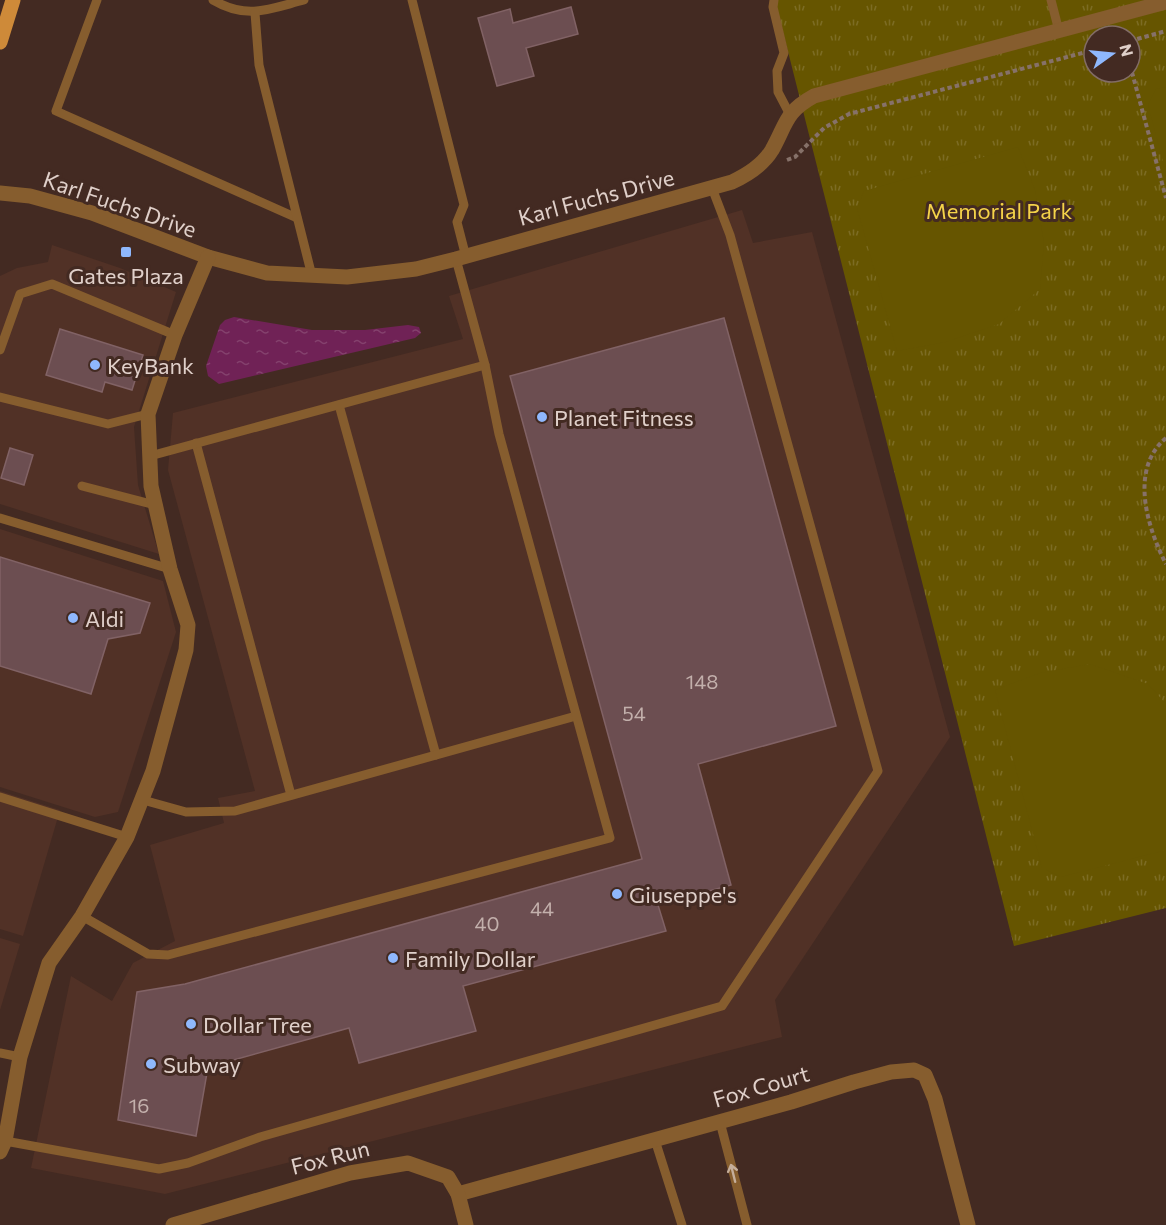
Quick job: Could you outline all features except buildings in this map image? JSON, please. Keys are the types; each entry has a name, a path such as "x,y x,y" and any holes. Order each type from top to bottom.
{"main road":[{"path":"0,42 13,0"}],"street":[{"path":"789,113 814,96 832,90 1166,2"},
{"name":"Karl Fuchs Drive","path":"0,193 30,196 92,213 208,257 267,273 312,276 382,274 461,258 712,188 748,174 771,151 789,113"},
{"path":"3,1147 20,1058 49,963 82,916 127,837 143,800 186,650 188,626 171,569 151,486 148,414 175,335 208,257"},
{"name":"Fox Court","path":"458,1194 891,1072 914,1070 925,1074 935,1099 968,1225"},
{"name":"Fox Run","path":"173,1225 350,1173 408,1163 448,1177 458,1194 466,1225"}],"lane":[{"path":"97,0 56,111 297,218"},
{"path":"213,0 231,10 255,13 304,0"},
{"path":"82,916 148,954 168,955 610,838 499,434 461,258 456,222 464,205 411,0"},
{"path":"774,0 773,7 784,53 777,71 778,92 789,113"},
{"path":"1052,0 1059,31"},
{"path":"255,13 259,65 312,276"},
{"path":"3,1147 159,1169 188,1163 260,1137 722,1006 878,771 730,235 712,188"},
{"path":"0,350 20,294 52,284 175,335"},
{"path":"150,456 485,365"},
{"path":"0,398 108,424 148,414"},
{"path":"339,405 436,755"},
{"path":"196,443 291,795"},
{"path":"82,486 155,505"},
{"path":"0,518 171,569"},
{"path":"143,800 186,812 235,811 576,716"},
{"path":"0,797 127,837"},
{"path":"0,1053 20,1058"},
{"path":"720,1122 747,1225"},
{"path":"655,1140 682,1225"}],"path":[{"path":"1142,38 1166,31"},
{"path":"771,151 785,160 790,160 824,128 849,114 1082,53"},
{"path":"1135,84 1166,198"},
{"path":"1166,438 1151,454 1144,470 1144,489 1151,526 1166,564"}],"shaded area":[{"path":"742,210 753,243 812,232 950,737 775,1000 782,1037 165,1194 31,1168 71,976 112,1001 133,963 175,941 150,845 224,823 218,798 255,791 168,470 173,413 463,339 449,296"},
{"path":"52,245 120,268 176,292 134,427 138,485 159,554 0,504 0,276 17,268 48,262"},
{"path":"0,529 163,581 176,632 118,812 95,817 0,787"},
{"path":"0,791 60,810 23,936 0,929"},
{"path":"0,938 20,944 0,1010"}],"green space":[{"name":"Memorial Park","path":"775,0 1166,0 1166,908 1014,946"},
{"path":"1166,87 1166,173 1148,105 1156,89"},
{"path":"1018,147 1035,190 1044,243 1040,289 999,324 946,342 897,351 857,208 864,191"},
{"path":"1090,664 1148,684 1166,704 1166,850 1061,877 1042,868 995,690 1040,673"}],"water":[{"path":"234,317 312,330 365,330 408,325 419,327 421,333 415,338 219,384 208,376 206,366 220,325 225,320"}],"place":[{"name":"Gates Plaza","path":"126,252"},
{"name":"KeyBank","path":"95,365"},
{"name":"Planet Fitness","path":"542,417"},
{"name":"Aldi","path":"73,618"},
{"name":"Giuseppe's","path":"617,894"},
{"name":"Family Dollar","path":"393,958"},
{"name":"Dollar Tree","path":"191,1024"},
{"name":"Subway","path":"151,1064"}]}
